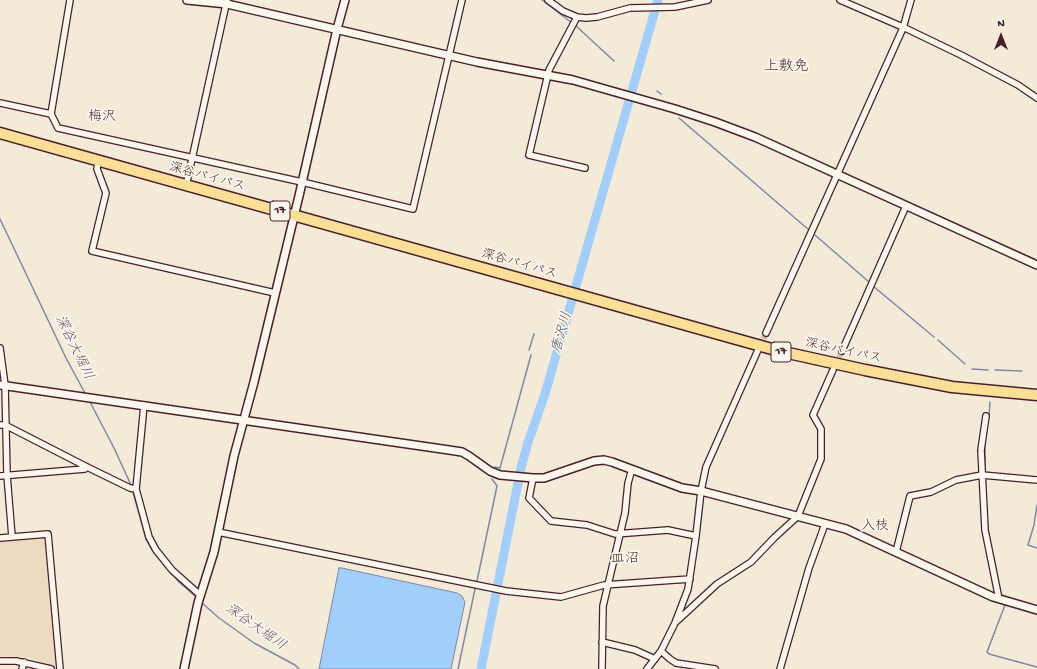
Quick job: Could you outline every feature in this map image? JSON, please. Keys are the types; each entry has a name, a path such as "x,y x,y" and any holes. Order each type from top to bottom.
{"highway":[{"name":"深谷バイパス","path":"0,133 779,351 952,387 1037,395"}],"street":[{"path":"70,0 51,114 58,128 302,182 413,209 462,0"},
{"path":"187,0 227,2 449,56 583,82 729,127 838,174 1037,264"},
{"path":"184,669 200,595 210,566 218,532 242,420 254,382 345,0"},
{"path":"548,0 563,11 577,17 597,17 630,8 675,8 708,0"},
{"path":"840,0 904,28 1006,78 1037,98"},
{"path":"766,333 904,28 911,0"},
{"path":"186,186 227,2"},
{"path":"577,17 549,70 529,154 585,168"},
{"path":"0,102 51,114"},
{"path":"98,161 97,169 106,193 92,251 275,293"},
{"path":"842,351 906,206"},
{"path":"0,348 3,385 3,425 12,537"},
{"path":"647,669 661,651 675,623 688,589 701,491 706,467 758,350"},
{"path":"675,623 717,584 751,562 798,516 821,459 821,429 813,415 833,370"},
{"path":"3,385 462,452 490,471 500,475 532,478 549,477 585,464 599,461 612,462 682,488 701,491 846,529 999,599 1037,610"},
{"path":"144,405 136,489 149,538 153,546 172,570 200,595"},
{"path":"986,416 981,450 985,530 999,599"},
{"path":"3,425 130,488 136,489"},
{"path":"0,476 84,469 87,467"},
{"path":"602,669 602,606 626,510 628,483 632,469"},
{"path":"896,552 910,496 931,492 956,480 982,475 1037,480"},
{"path":"532,478 529,498 551,521 588,526 619,535 668,530 696,536"},
{"path":"780,669 809,568 825,524"},
{"path":"218,532 487,588 561,597 607,585 690,579"},
{"path":"0,538 48,534 60,669"},
{"path":"602,642 636,650 655,659"},
{"path":"661,651 676,663 715,669"},
{"path":"0,661 23,666 51,669"}],"shaded area":[{"path":"47,537 57,663 54,666 28,657 0,656 0,541"}],"water":[{"path":"339,568 457,593 462,596 465,602 451,669 319,669"}],"waterway":[{"path":"542,0 572,23"},
{"name":"唐沢川","path":"481,669 521,468 528,442 545,394 658,0"},
{"path":"575,25 614,61"},
{"path":"657,91 661,94"},
{"path":"679,118 809,230"},
{"name":"深谷大堀川","path":"0,219 66,358 86,395"},
{"path":"815,235 869,282"},
{"path":"873,286 934,337"},
{"path":"529,350 534,334"},
{"path":"938,340 965,364"},
{"path":"495,467 500,468 531,355"},
{"path":"972,369 988,370"},
{"path":"995,370 1022,371"},
{"name":"深谷大堀川","path":"89,400 131,485"},
{"path":"989,416 990,402"},
{"path":"985,441 985,474"},
{"path":"985,477 988,532 996,569"},
{"path":"477,581 497,486 492,479"},
{"name":"深谷大堀川","path":"133,492 146,539 154,553 179,582 196,597"},
{"path":"1037,505 1034,525 1028,545 1037,548"},
{"path":"458,669 475,589"},
{"name":"深谷大堀川","path":"201,602 219,618 254,643 295,665 299,669"},
{"path":"1005,605 987,652 989,654 1037,667"}],"tunnel":[{"path":"760,347 766,333"},
{"path":"835,365 842,351"}],"district":[{"name":"上敷免","path":"786,68"},
{"name":"梅沢","path":"102,118"},
{"name":"入枝","path":"875,527"},
{"name":"皿沼","path":"625,560"}]}
